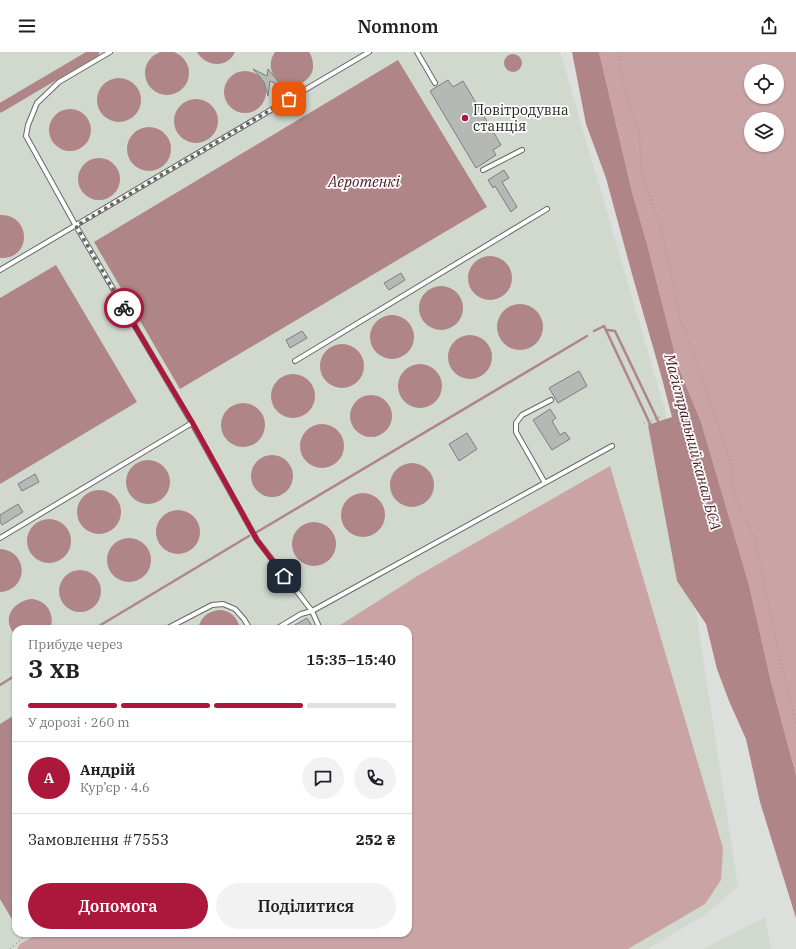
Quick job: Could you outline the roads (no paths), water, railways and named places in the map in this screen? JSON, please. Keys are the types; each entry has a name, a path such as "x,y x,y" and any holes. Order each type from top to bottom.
{"lane":[{"path":"110,52 59,82 37,103 28,125 26,136 76,226 192,422 257,540 312,611 318,625"},
{"path":"0,270 369,52"},
{"path":"417,52 435,83"},
{"path":"483,170 522,150"},
{"path":"295,361 547,209"},
{"path":"545,483 516,432 516,423 522,416 551,400"},
{"path":"0,538 192,422"},
{"path":"283,625 301,614 312,611 612,446"},
{"path":"174,625 212,605 223,604 235,609 248,625"}],"water":[{"path":"167,51 179,55 185,61 189,73 185,85 179,91 167,95 155,91 149,85 145,73 149,61 155,55"},
{"path":"197,52 235,52 227,61 216,64 206,61"},
{"path":"275,52 309,52 312,57 313,65 310,76 299,85 284,85 278,81 273,75 271,68 271,60"},
{"name":"Магістральний канал БСА","path":"572,52 599,52 632,192 647,244 678,366 701,422 749,585 771,682 796,775 796,918 760,802 746,739 717,669 706,624 677,581 648,425 672,417 606,178 586,124"},
{"path":"509,54 517,54 522,59 520,70 517,72 509,72 504,67 504,59"},
{"name":"Аеротенкі","path":"398,60 487,207 180,389 94,242"},
{"path":"245,71 260,77 266,92 260,107 245,113 230,107 224,92 230,77"},
{"path":"119,78 131,82 137,88 141,100 137,112 131,118 119,122 107,118 101,112 97,100 101,88 107,82"},
{"path":"196,99 208,103 214,109 218,121 214,133 208,139 196,143 184,139 178,133 174,121 178,109 184,103"},
{"path":"66,109 74,109 82,112 88,118 91,130 88,142 82,148 74,151 66,151 58,148 52,142 49,134 49,126 52,118 58,112"},
{"path":"149,127 161,131 167,137 171,149 167,161 161,167 149,171 137,167 131,161 127,149 131,137 137,131"},
{"path":"99,158 114,164 120,179 114,194 99,200 84,194 78,179 84,164"},
{"path":"0,215 10,217 18,222 24,237 18,252 10,257 0,258"},
{"path":"490,256 502,260 508,266 512,278 508,290 502,296 490,300 478,296 472,290 468,278 472,266 478,260"},
{"path":"56,265 137,402 0,484 0,298"},
{"path":"437,286 445,286 457,292 463,304 463,312 457,324 445,330 437,330 425,324 419,312 419,304 425,292"},
{"path":"520,304 533,308 539,314 543,327 539,340 533,346 520,350 507,346 501,340 497,327 501,314 507,308"},
{"path":"392,315 404,319 410,325 414,337 410,349 404,355 392,359 380,355 374,349 370,337 374,325 380,319"},
{"path":"466,335 474,335 486,341 492,353 492,361 486,373 474,379 466,379 454,373 448,361 448,353 454,341"},
{"path":"342,344 354,348 360,354 364,366 360,378 354,384 342,388 330,384 324,378 320,366 324,354 330,348"},
{"path":"424,364 429,365 436,370 441,377 441,395 436,402 429,407 416,408 411,407 404,402 399,395 398,382 399,377 404,370 411,365"},
{"path":"289,374 297,374 309,380 315,392 315,400 309,412 297,418 289,418 277,412 271,400 271,392 277,380"},
{"path":"367,395 375,395 383,398 389,404 392,416 389,428 383,434 375,437 367,437 359,434 353,428 350,420 350,412 353,404 359,398"},
{"path":"243,403 255,407 261,413 265,425 261,437 255,443 243,447 231,443 225,437 221,425 225,413 231,407"},
{"path":"322,424 334,428 340,434 344,446 340,458 334,464 322,468 310,464 304,458 300,446 304,434 310,428"},
{"path":"268,455 276,455 284,458 290,464 293,476 290,488 284,494 276,497 268,497 260,494 254,488 251,480 251,472 254,464 260,458"},
{"path":"144,460 152,460 157,461 164,466 169,473 169,491 164,498 157,503 144,504 136,501 129,494 126,486 126,478 129,470 136,463"},
{"path":"408,463 416,463 421,464 428,469 433,476 433,494 428,501 421,506 408,507 400,504 393,497 390,489 390,481 393,473 400,466"},
{"path":"95,490 103,490 115,496 121,508 121,516 115,528 103,534 95,534 83,528 77,516 77,508 83,496"},
{"path":"363,493 375,497 381,503 385,515 381,527 375,533 363,537 351,533 345,527 341,515 345,503 351,497"},
{"path":"178,510 190,514 196,520 200,532 196,544 190,550 178,554 166,550 160,544 156,532 160,520 166,514"},
{"path":"49,519 61,523 67,529 71,541 67,553 61,559 49,563 37,559 31,553 27,541 31,529 37,523"},
{"path":"314,522 326,526 332,532 336,544 332,556 326,562 314,566 302,562 296,556 292,544 296,532 302,526"},
{"path":"125,538 133,538 145,544 151,556 151,564 145,576 133,582 125,582 113,576 107,564 107,556 113,544"},
{"path":"0,549 10,551 16,556 22,570 16,585 10,590 0,592"},
{"path":"76,570 84,570 92,573 98,579 101,591 98,603 92,609 84,612 76,612 68,609 62,603 59,595 59,587 62,579 68,573"},
{"path":"30,599 36,600 45,605 51,613 51,625 12,625 12,630 9,624 10,613 13,608 23,601"},
{"path":"218,610 226,611 233,615 239,625 200,625 205,616"},
{"path":"12,716 12,919 0,899 0,724"}],"waterway":[{"path":"0,108 95,52"},
{"path":"594,331 604,326 651,426"},
{"path":"607,330 615,331 659,423"},
{"path":"257,532 587,336"},
{"path":"101,625 249,536"},
{"path":"0,685 12,678"}],"place":[{"name":"Повітродувна станція","path":"465,118"}]}
